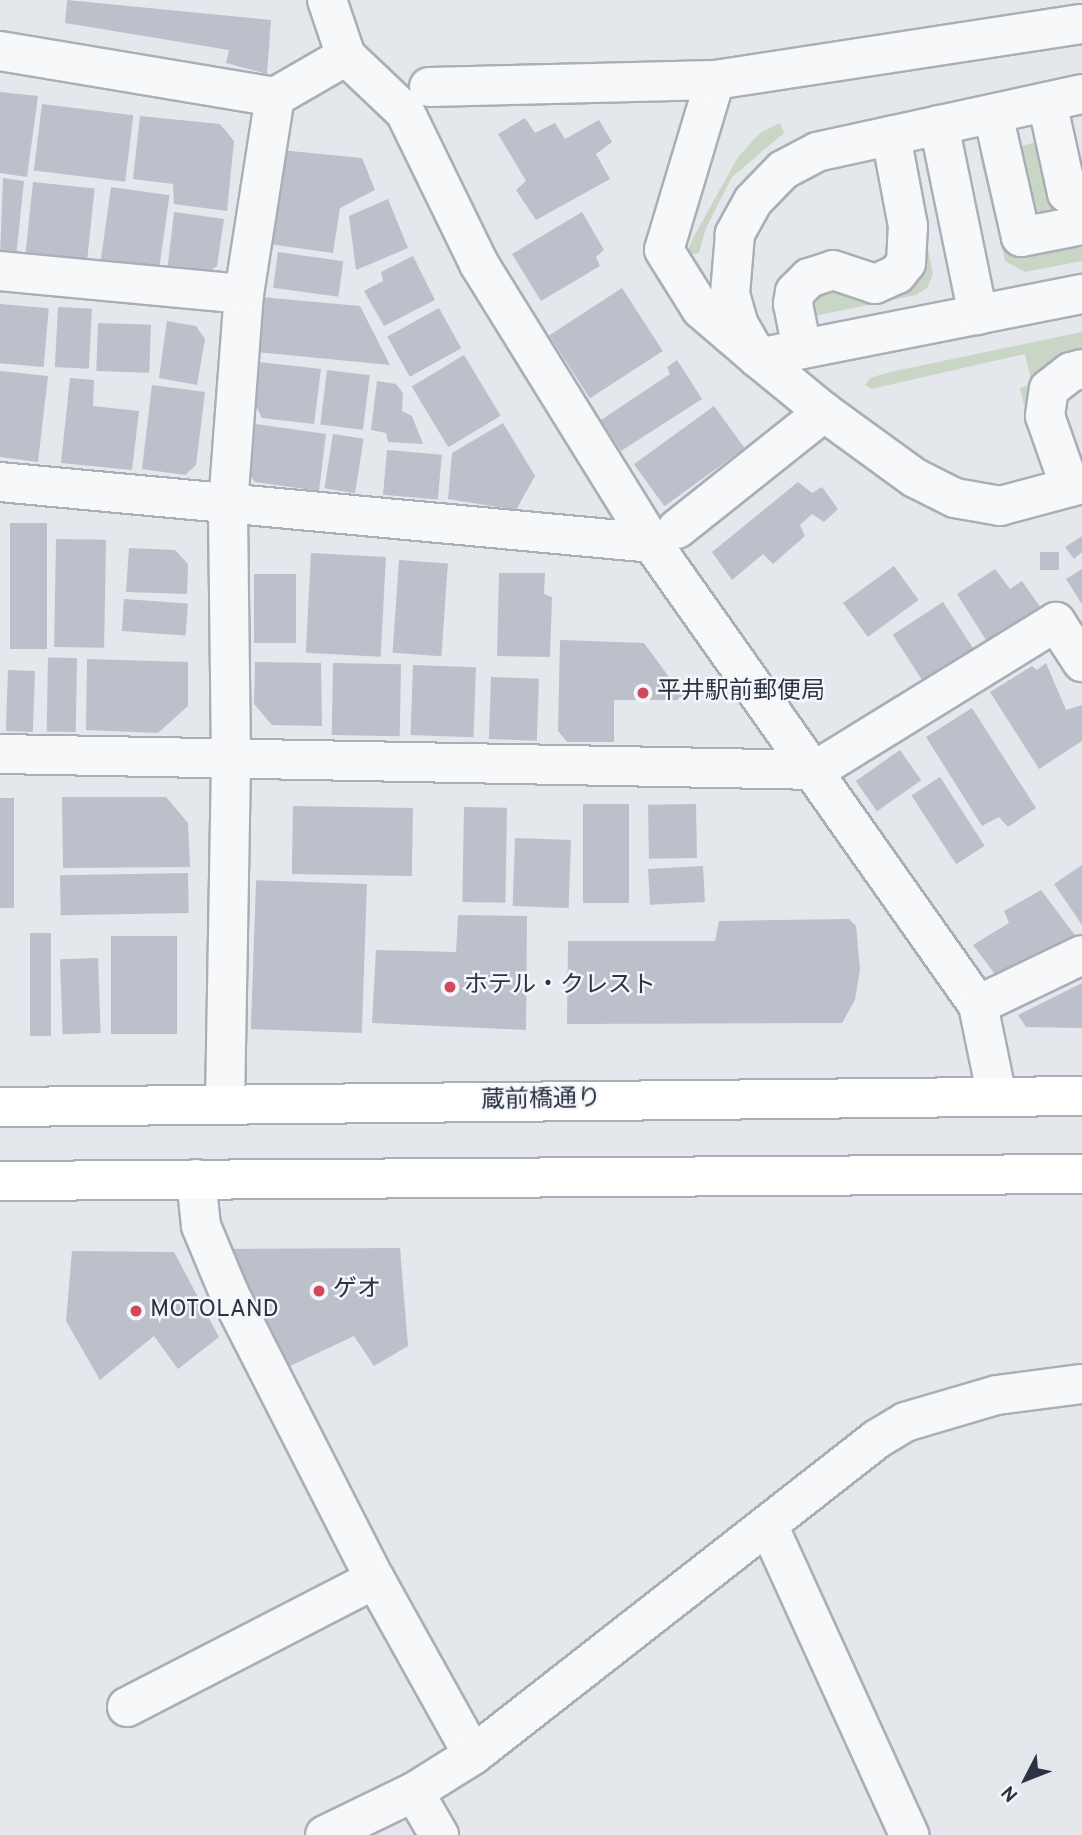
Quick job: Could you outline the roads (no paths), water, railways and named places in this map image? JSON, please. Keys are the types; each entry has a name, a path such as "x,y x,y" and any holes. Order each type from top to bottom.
{"main road":[{"name":"蔵前橋通り","path":"0,1107 1082,1097"},
{"path":"0,1181 1082,1174"}],"street":[{"path":"327,0 346,56 405,111 479,264 664,536 816,771 978,1005 997,1097"},
{"path":"429,87 715,80 1082,24"},
{"path":"0,51 275,97 346,56"},
{"path":"715,80 664,250 701,309 824,412 915,478 955,498 1000,506 1076,486 1045,416 1049,389 1071,372 1082,369"},
{"path":"225,1105 231,758 228,505 244,294 275,97"},
{"path":"758,358 739,325 730,294 735,234 753,201 783,170 817,152 1065,98 1067,193 1082,190"},
{"path":"993,114 1021,237 1082,225"},
{"path":"939,125 978,315"},
{"path":"802,349 793,304 795,292 808,278 833,270 875,284 897,274 906,263 908,226 891,136"},
{"path":"0,271 244,294"},
{"path":"758,358 1082,293"},
{"path":"0,482 228,505 664,536 824,412"},
{"path":"0,754 816,771 1056,622 1082,662"},
{"path":"978,1005 1082,955"},
{"path":"196,1179 201,1226 229,1293 375,1580 473,1755"},
{"path":"325,1835 414,1792 473,1755 905,1422 997,1395 1082,1384"},
{"path":"768,1525 909,1835"},
{"path":"127,1707 375,1580"},
{"path":"414,1792 439,1835"}],"place":[{"name":"平井駅前郵便局","path":"643,693"},
{"name":"ホテル・クレスト","path":"450,987"},
{"name":"ゲオ","path":"319,1291"},
{"name":"MOTOLAND","path":"136,1311"}]}
